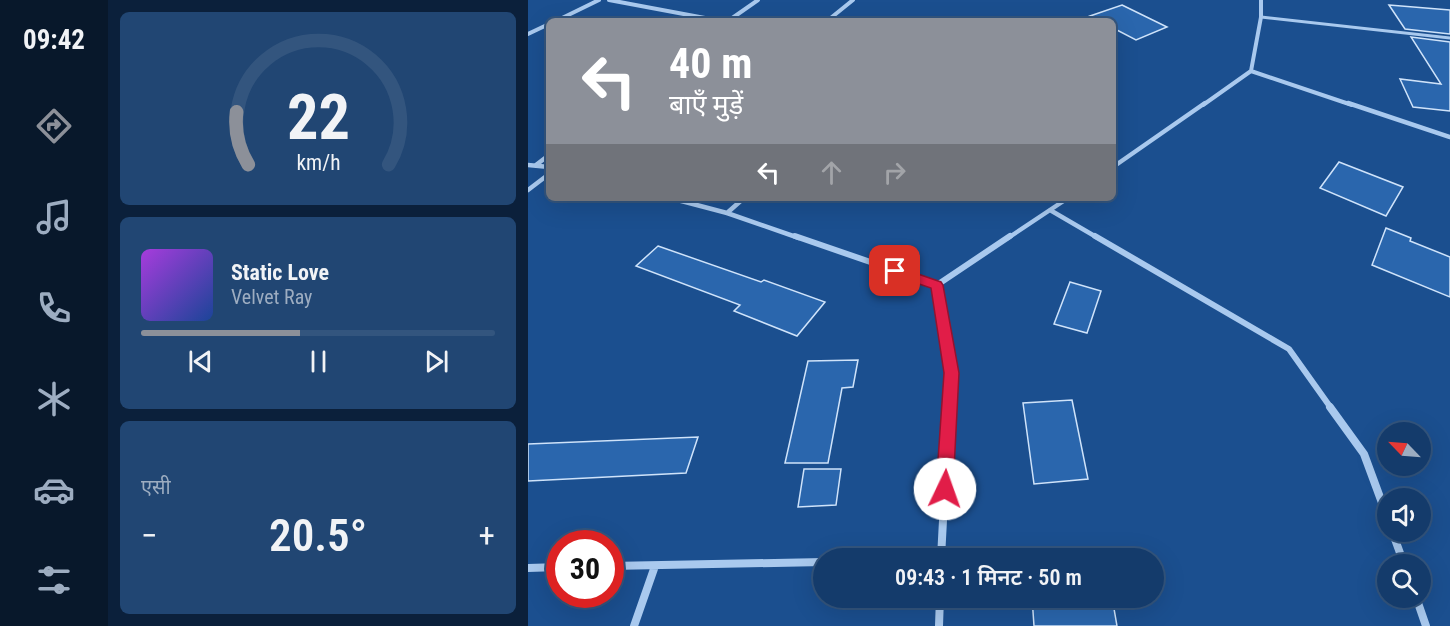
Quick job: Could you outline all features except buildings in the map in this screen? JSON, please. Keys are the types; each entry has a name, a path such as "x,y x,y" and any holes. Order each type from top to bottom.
{"street":[{"path":"562,18 599,0"},
{"path":"609,0 706,18"},
{"path":"732,18 758,0"},
{"path":"831,18 853,0"},
{"path":"1116,165 1251,71 1261,17 1261,0"},
{"path":"528,34 546,25"},
{"path":"1251,71 1450,136"},
{"path":"535,166 546,157"},
{"path":"528,165 546,167"},
{"path":"528,190 546,176"},
{"path":"681,201 727,213 937,285"},
{"path":"727,213 741,201"},
{"path":"937,285 1064,201"},
{"path":"1050,210 1289,349 1364,454 1377,489"},
{"path":"937,285 951,373 942,548"},
{"path":"624,566 813,562"},
{"path":"634,626 655,566"},
{"path":"528,568 546,567"},
{"path":"939,626 940,608"},
{"path":"1420,608 1426,626"}],"lane":[{"path":"1261,17 1450,38"}],"route":[{"path":"895,271 937,285 951,373 945,489"}]}
